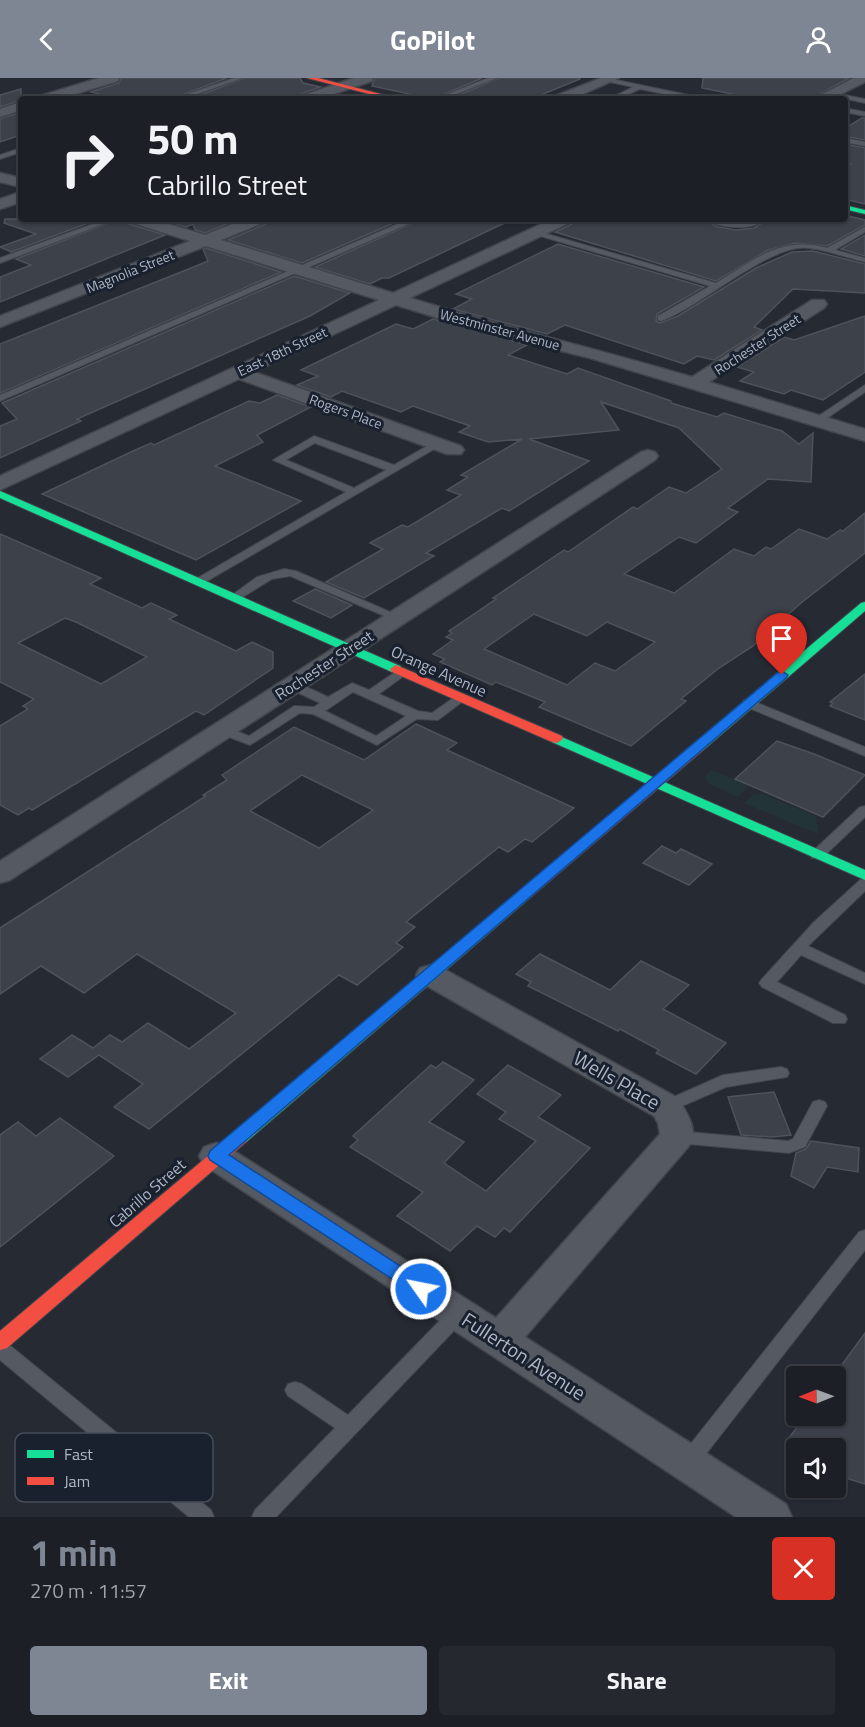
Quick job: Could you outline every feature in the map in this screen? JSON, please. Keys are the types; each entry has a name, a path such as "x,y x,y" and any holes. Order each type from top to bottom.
{"street":[{"path":"55,96 113,78"},
{"path":"310,78 384,96"},
{"path":"315,96 367,78"},
{"path":"827,96 864,78"},
{"path":"568,96 610,79"},
{"path":"0,113 18,107"},
{"path":"0,177 18,182"},
{"path":"0,204 18,198"},
{"path":"848,208 865,212"},
{"name":"Westminster Avenue","path":"145,222 489,328 596,354 865,435"},
{"name":"Magnolia Street","path":"0,322 252,222"},
{"name":"East 18th Street","path":"0,484 558,222"},
{"name":"Rochester Street","path":"695,383 818,304"},
{"name":"Rogers Place","path":"237,372 446,447"},
{"name":"Rochester Street","path":"0,874 648,456"},
{"name":"Orange Avenue","path":"0,494 865,876"},
{"name":"Cabrillo Street","path":"0,1341 865,604"},
{"name":"Wells Place","path":"430,975 671,1122"},
{"path":"500,1340 671,1122"},
{"name":"Fullerton Avenue","path":"216,1156 771,1517"}],"lane":[{"path":"185,96 240,78"},
{"path":"446,96 494,78"},
{"path":"610,79 682,96"},
{"path":"619,96 639,87"},
{"path":"659,96 667,93"},
{"path":"848,99 865,101"},
{"path":"848,111 865,114"},
{"path":"848,141 865,144"},
{"path":"0,157 18,151"},
{"path":"0,261 105,222"},
{"path":"0,398 409,222"},
{"path":"722,222 735,225 751,225 757,222"},
{"path":"828,250 865,230"},
{"path":"534,233 719,286"},
{"path":"661,318 789,246 807,245 865,260"},
{"path":"817,421 865,388"},
{"path":"354,492 278,460 314,439 394,469"},
{"path":"198,582 394,469 446,447"},
{"path":"234,598 273,573 283,571 398,618"},
{"path":"370,695 401,672"},
{"path":"292,686 329,702"},
{"path":"316,711 352,687 415,715 434,717 460,699"},
{"path":"748,703 865,752"},
{"path":"223,730 250,741 298,709 316,711 376,741 415,715"},
{"path":"817,855 865,810"},
{"path":"839,1019 768,983 819,924 865,883"},
{"path":"799,948 865,979"},
{"path":"671,1122 723,1081 781,1073"},
{"path":"671,1122 789,1147 799,1143 819,1106"},
{"path":"688,1463 865,1237"},
{"path":"262,1517 459,1313"},
{"path":"0,1349 102,1433"},
{"path":"295,1390 349,1427"},
{"path":"186,1502 204,1517"}],"shaded area":[{"path":"711,770 748,787 738,797 708,783 705,777"},
{"path":"761,793 816,816 818,834 744,803 754,794"}],"building":[{"path":"121,78 227,78 179,96 106,96 91,92 119,83"},
{"path":"245,78 300,78 303,83 320,87 299,96 198,96"},
{"path":"375,78 482,78 440,96 419,96 372,86"},
{"path":"499,78 580,78 538,96 457,96"},
{"path":"703,78 849,78 816,96 741,96 702,88"},
{"path":"21,89 18,101 0,107 0,95"},
{"path":"18,113 18,136 0,142 0,119"},
{"path":"865,118 865,140 848,137 848,127"},
{"path":"848,145 865,148 865,204 848,200 848,165 851,164 848,163"},
{"path":"848,216 865,220 865,225 827,246 795,243 768,250 716,281 555,232 573,222 708,222 718,227 736,230 754,228 764,222 848,222"},
{"path":"5,219 18,219 18,222 91,222 11,252 0,247 36,234 4,223"},
{"path":"111,222 128,222 165,235 0,302 0,277 31,265 16,259"},
{"path":"170,222 232,222 205,233 195,230 193,224 186,227"},
{"path":"267,222 396,222 302,263 228,240"},
{"path":"415,222 507,222 389,278 382,278 370,284 315,267"},
{"path":"865,235 865,256 841,249"},
{"path":"558,244 704,287 657,314 656,321 660,323 678,316 756,268 792,252 813,251 865,264 865,293 793,289 754,327 762,330 714,360 697,356 684,364 565,325 547,334 453,309 472,299 456,294"},
{"path":"206,248 281,272 0,393 0,344 208,261 203,249"},
{"path":"294,276 350,293 310,316 77,419 81,421 0,458 0,426 17,419 2,403"},
{"path":"865,316 865,372 823,400 791,390 784,394 740,381 754,372 737,367 784,337 794,340"},
{"path":"433,319 527,345 508,355 567,374 578,368 671,401 671,403 717,417 724,413 782,431 799,444 813,433 811,482 768,479 728,508 738,512 696,543 679,537 624,574 674,593 734,549 754,556 766,547 771,549 799,529 827,539 840,530 843,531 865,513 865,553 801,603 753,646 719,668 681,699 686,701 631,746 539,707 545,702 496,682 492,685 440,662 445,659 433,654 453,640 446,637 452,633 449,631 496,599 493,598 564,550 568,552 633,507 637,509 669,487 686,493 722,469 679,428 601,402 619,430 529,439 589,461 509,511 502,508 426,553 434,556 364,598 326,582 383,549 370,543 402,525 408,527 461,495 447,490 468,477 461,475 522,439 488,442 459,432 470,426 413,406 401,412 342,391 331,397 297,385 318,376 301,370 396,324 413,329","holes":["534,614 587,636 607,622 655,642 615,671 595,663 567,685 484,649"]},
{"path":"277,395 311,407 257,435 263,442 215,466 301,501 196,560 42,494 133,451 151,443 154,445 249,401 260,403"},
{"path":"0,534 101,578 90,584 142,608 151,603 177,615 169,619 236,651 252,642 273,652 273,668 204,715 196,711 32,810 29,808 18,815 0,805 0,726 28,709 23,706 34,699 0,682","holes":["65,618 147,657 101,684 18,643"]},
{"path":"315,589 352,605 331,618 293,601"},
{"path":"865,674 865,720 830,706 833,703 830,702"},
{"path":"416,724 457,743 447,750 574,808 532,842 525,839 508,852 499,847 406,922 415,927 396,943 403,947 357,985 339,975 149,1129 114,1107 143,1084 99,1055 68,1077 40,1059 72,1035 93,1048 110,1035 122,1042 148,1023 189,1049 236,1013 137,954 84,993 41,966 0,994 0,928 206,796 203,795 227,780 222,775 294,727 364,760","holes":["302,775 373,810 319,848 250,811"]},
{"path":"777,741 865,775 823,817 735,779"},
{"path":"662,846 676,853 681,849 712,864 689,885 643,863"},
{"path":"540,954 610,990 641,961 689,985 663,1009 726,1043 696,1074 656,1053 659,1050 620,1029 618,1031 528,986 531,982 516,974"},
{"path":"443,1062 474,1080 429,1122 464,1142 444,1163 486,1191 536,1141 499,1119 506,1112 477,1094 508,1065 561,1095 538,1117 590,1148 510,1232 504,1228 495,1237 477,1226 450,1251 397,1216 423,1192 350,1147 358,1140 353,1136 400,1093 431,1065 436,1068"},
{"path":"774,1092 791,1135 772,1137 741,1135 728,1097"},
{"path":"60,1118 114,1156 0,1247 0,1135 18,1122 36,1136"},
{"path":"811,1141 859,1148 858,1172 827,1167 814,1188 791,1176 796,1153 806,1149"},
{"path":"865,1333 865,1484 846,1478 846,1438 789,1438 798,1426 846,1426 846,1366 841,1366"}],"traffic: fast":[{"path":"848,208 865,212"},
{"path":"0,494 396,669"},
{"path":"697,748 865,605"},
{"path":"557,739 865,875"},
{"path":"240,1138 527,893"}],"traffic: jam":[{"path":"310,78 385,96"},
{"path":"396,669 557,739"},
{"path":"527,893 697,748"},
{"path":"0,1342 240,1138"}],"route":[{"path":"421,1289 216,1156 782,675"}]}
